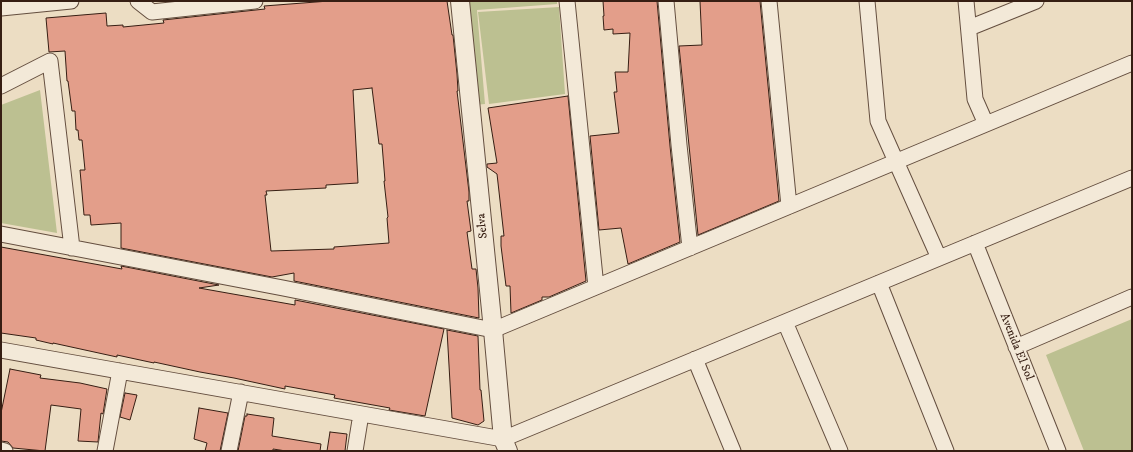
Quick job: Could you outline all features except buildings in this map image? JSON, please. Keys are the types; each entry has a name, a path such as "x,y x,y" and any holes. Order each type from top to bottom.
{"street":[{"path":"1,8 72,1"},
{"path":"138,1 152,12 255,1"},
{"name":"Selva","path":"460,1 505,445"},
{"path":"567,1 596,287"},
{"path":"666,1 690,248"},
{"path":"769,1 789,206"},
{"path":"867,1 878,121 939,258"},
{"path":"966,1 975,99 986,124"},
{"path":"969,28 1036,1"},
{"path":"1,86 50,61 72,248"},
{"path":"1,234 493,330 1132,63"},
{"path":"2,354 120,371 241,392 361,414 505,445 695,359 1132,178"},
{"name":"Avenida El Sol","path":"975,243 1058,451"},
{"path":"879,283 946,451"},
{"path":"1016,347 1132,297"},
{"path":"785,322 840,451"},
{"path":"695,359 733,451"},
{"path":"105,451 120,371"},
{"path":"229,451 241,392"},
{"path":"355,451 361,414"},
{"path":"1,450 5,451"}],"green space":[{"path":"465,1 557,1 557,4 477,10 485,104 474,105"},
{"path":"559,7 565,94 489,104 478,12"},
{"path":"40,90 57,233 1,223 1,105"},
{"path":"1132,319 1132,451 1084,451 1046,355"}]}
